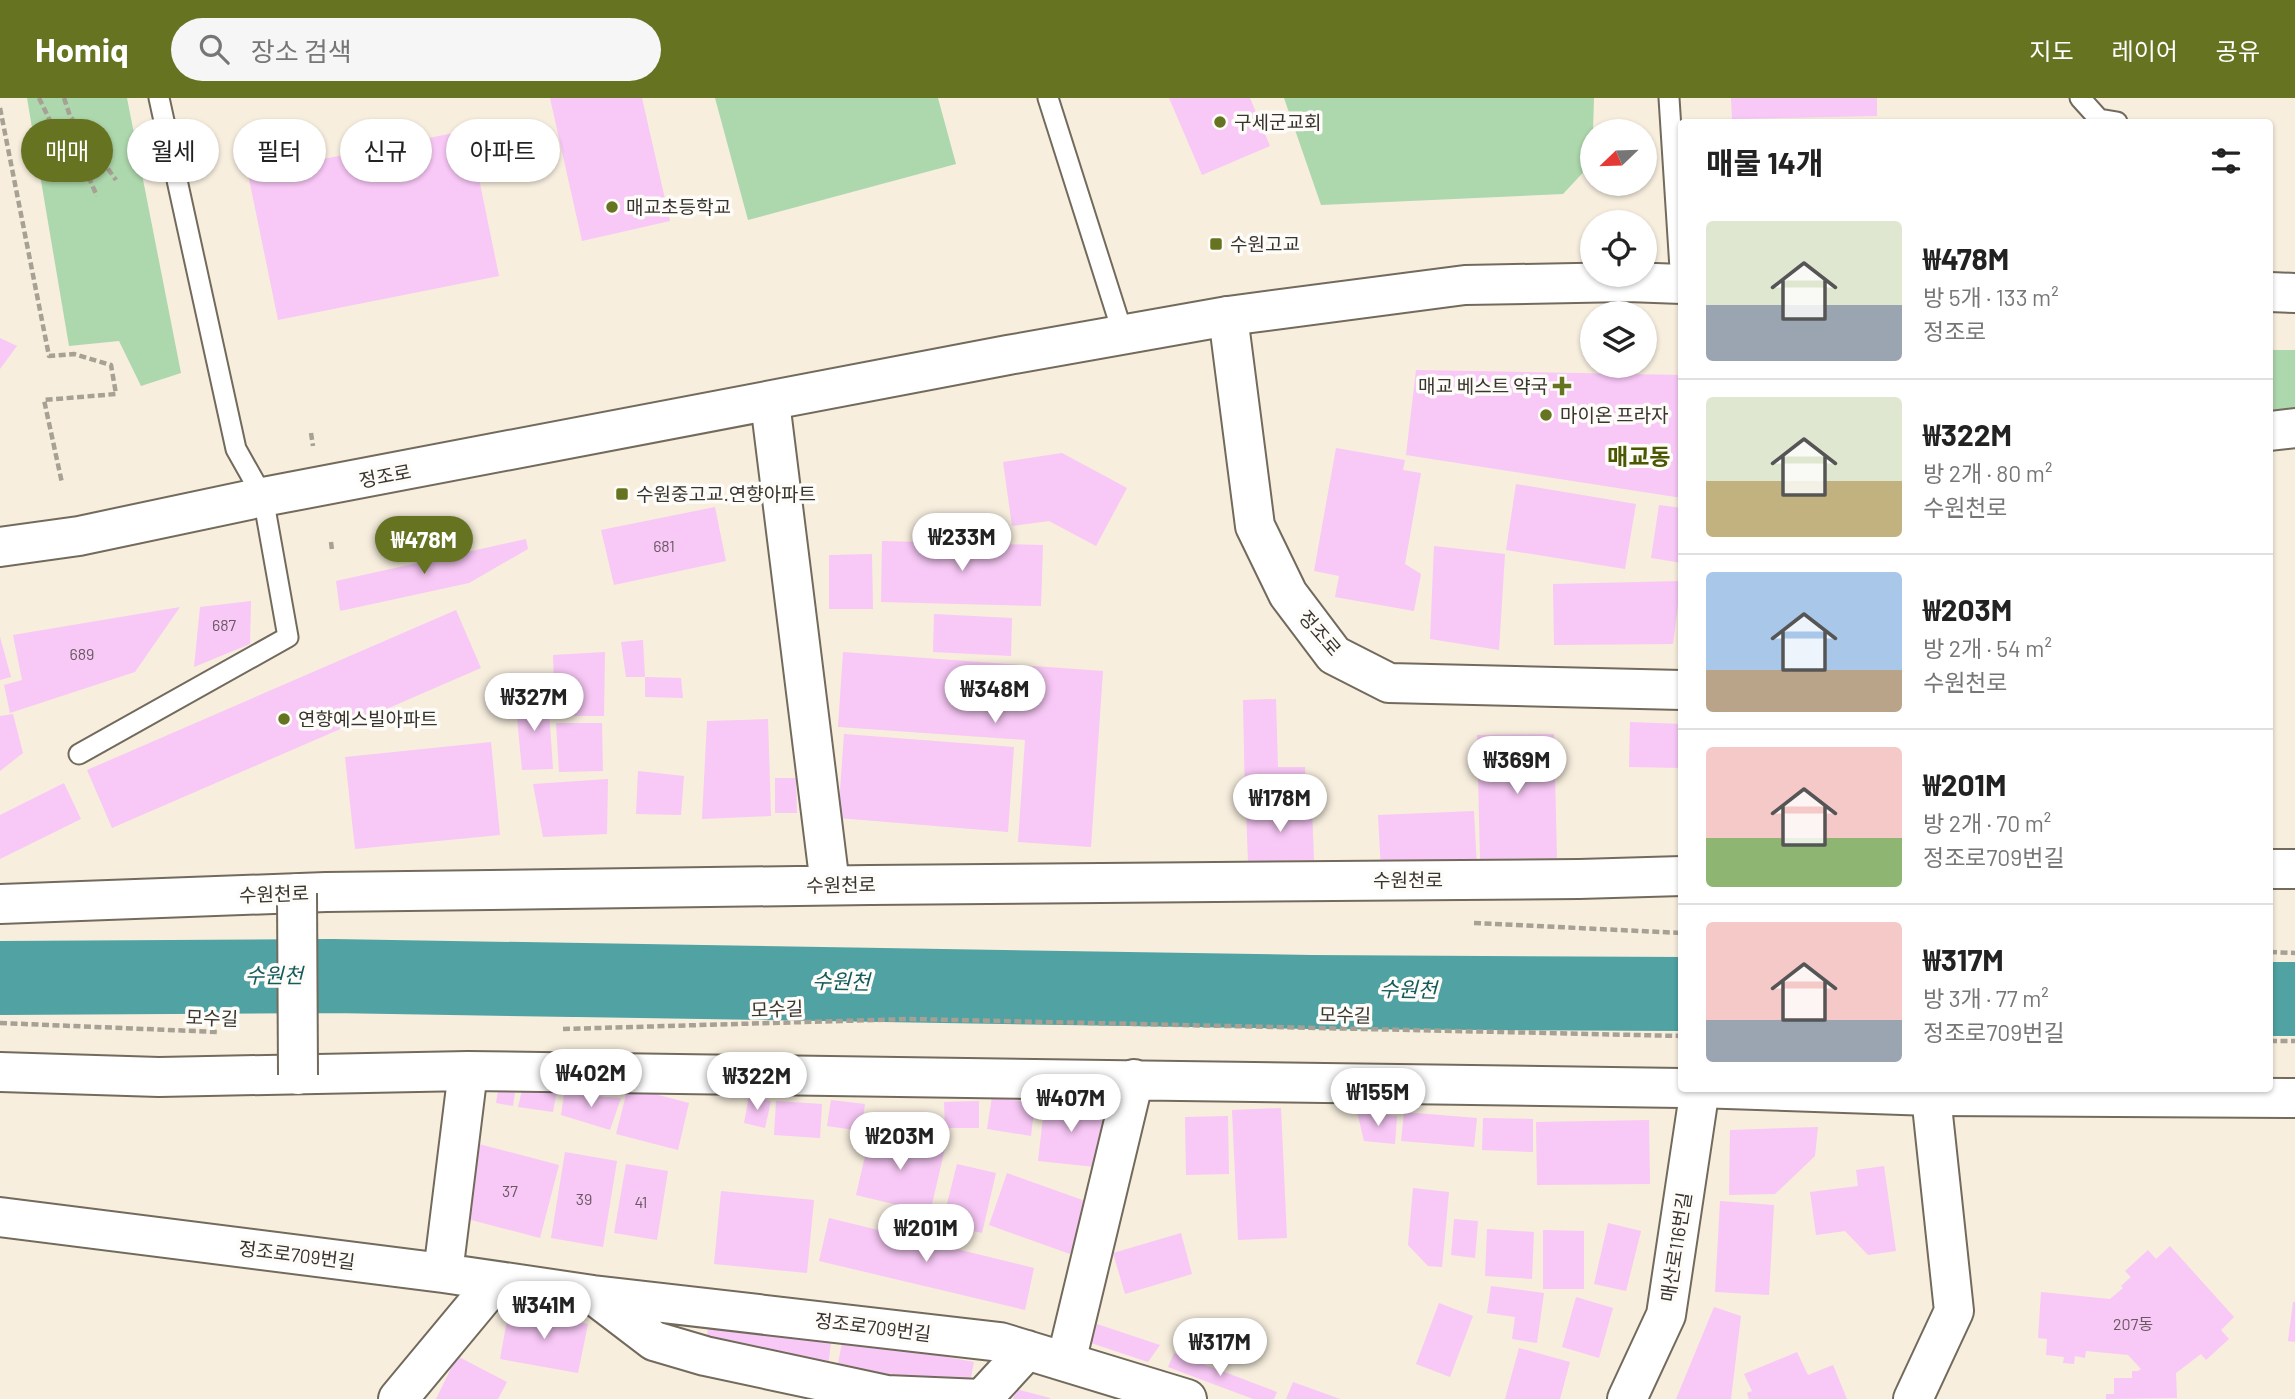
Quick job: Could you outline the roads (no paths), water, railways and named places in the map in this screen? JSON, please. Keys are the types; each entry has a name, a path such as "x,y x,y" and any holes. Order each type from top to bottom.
{"street":[{"name":"정조로","path":"0,547 79,536 263,497 1227,316 1465,285 1628,282 1678,284"},
{"path":"2273,292 2295,293"},
{"name":"정조로","path":"1227,316 1255,526 1288,594 1334,655 1389,683 1678,690"},
{"path":"770,402 830,886"},
{"path":"2273,431 2295,428"},
{"path":"2273,869 2295,869"},
{"name":"수원천로","path":"0,904 296,893 1678,876"},
{"path":"296,893 298,1075"},
{"path":"443,1273 468,1071"},
{"path":"0,1072 159,1077 468,1071 1678,1088"},
{"path":"1066,1362 1134,1079"},
{"name":"매산로116번길","path":"1627,1399 1666,1315 1697,1092"},
{"path":"1814,1092 1931,1096 2295,1098"},
{"path":"1913,1399 1954,1311 1931,1096"},
{"name":"정조로709번길","path":"0,1217 593,1294 1000,1342 1187,1399"},
{"path":"398,1399 496,1280"},
{"name":"정조로709번길","path":"593,1294 654,1341 705,1356 887,1395 981,1399 1027,1350"}],"lane":[{"path":"79,754 288,637 263,497 236,450 159,98"},
{"path":"1048,98 1124,334"},
{"path":"1669,98 1678,238"},
{"path":"2080,98 2099,119"}],"waterway":[{"name":"수원천","path":"0,978 332,976 1311,992 1678,994"},
{"name":"수원천","path":"2273,999 2295,999"}],"place":[{"name":"구세군교회","path":"1220,122"},
{"name":"매교초등학교","path":"612,207"},
{"name":"수원고교","path":"1216,244"},
{"name":"매교 베스트 약국","path":"1562,386"},
{"name":"마이온 프라자","path":"1546,415"},
{"name":"수원중고교.연향아파트","path":"622,494"},
{"name":"연향예스빌아파트","path":"284,719"}],"district":[{"name":"매교동","path":"1639,457"}]}
